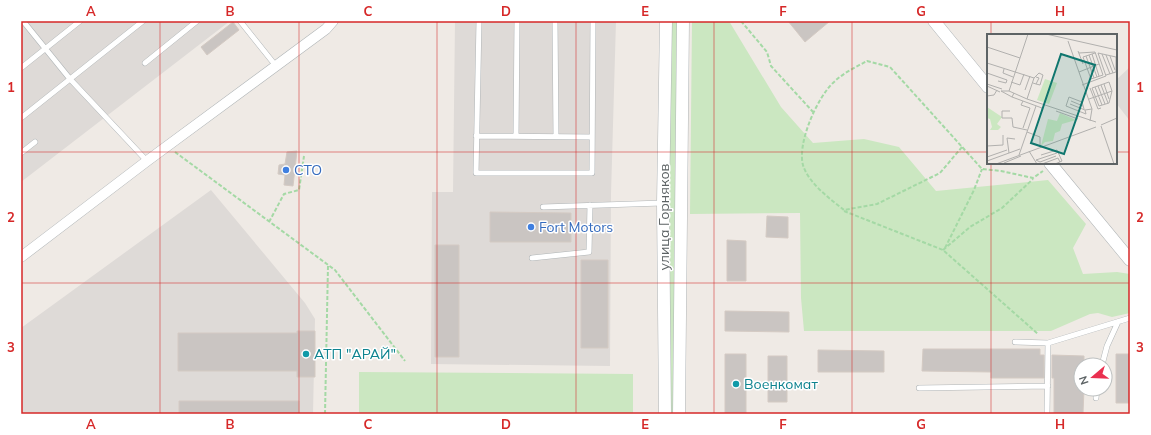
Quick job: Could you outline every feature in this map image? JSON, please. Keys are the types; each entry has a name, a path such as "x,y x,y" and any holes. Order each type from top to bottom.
{"street":[{"path":"21,257 167,146 326,29 333,21"},
{"name":"улица Горняков","path":"665,414 663,203 666,21"},
{"name":"улица Горняков","path":"679,414 683,21"},
{"path":"934,21 987,86"},
{"path":"1051,164 1130,260"}],"lane":[{"path":"23,21 70,79 147,161"},
{"path":"21,68 80,21"},
{"path":"21,118 143,21"},
{"path":"145,63 197,21"},
{"path":"240,21 276,66"},
{"path":"479,21 476,173 592,173 593,21"},
{"path":"516,136 517,21"},
{"path":"555,21 556,137"},
{"path":"476,136 592,137"},
{"path":"21,153 35,142"},
{"path":"543,207 663,203"},
{"path":"532,258 589,252 590,206"},
{"path":"1015,342 1048,343 1130,318"},
{"path":"1104,357 1107,346 1118,322"},
{"path":"1047,414 1048,343"},
{"path":"919,388 1048,386"}],"path":[{"path":"741,21 767,52 772,66 814,113"},
{"path":"1033,178 1018,176 1001,170 982,169 890,67 877,62 867,61 854,67 834,82 821,97 801,150 804,168 814,183 844,210 943,250 1048,343"},
{"path":"167,146 335,270 405,360"},
{"path":"844,210 877,204 940,173 962,147"},
{"path":"269,222 284,194 299,190 304,156"},
{"path":"943,250 970,227 1002,208 1033,178 1051,164"},
{"path":"943,250 974,190 982,169"},
{"path":"325,414 328,265"}],"shaded area":[{"path":"21,21 230,21 21,182"},
{"path":"455,21 616,21 611,194 610,366 431,364 432,192 453,192"},
{"path":"1130,67 1130,121 1117,104 1117,79"},
{"path":"211,190 305,303 315,319 313,414 21,414 21,328"}],"green space":[{"path":"671,21 678,21 673,414 667,414"},
{"path":"692,21 729,21 781,107 813,143 864,139 899,147 936,191 1048,180 1086,224 1073,248 1083,274 1117,272 1130,274 1130,313 1112,317 1098,313 1090,314 1051,331 804,331 801,298 800,213 690,214"},
{"path":"359,372 633,374 633,414 359,414"}],"building":[{"path":"788,21 830,21 805,42"},
{"path":"233,22 239,30 207,55 201,47"},
{"name":"СТО","path":"297,151 293,186 284,185 285,175 278,174 279,165 285,164 287,152"},
{"name":"Fort Motors","path":"490,212 571,213 571,242 490,242"},
{"path":"767,216 788,217 788,238 766,237"},
{"path":"727,240 746,241 746,281 727,281"},
{"path":"435,245 459,245 459,357 435,357"},
{"path":"581,260 608,260 608,348 581,348"},
{"path":"725,311 789,312 789,332 725,331"},
{"path":"297,331 315,331 315,377 297,377 297,371 178,371 178,333 297,333"},
{"path":"923,349 1040,349 1040,355 1044,355 1044,378 991,378 991,372 922,371"},
{"path":"818,350 884,351 884,372 818,372"},
{"name":"Военкомат","path":"725,354 746,354 746,414 725,414"},
{"path":"1116,354 1130,354 1130,403 1116,403"},
{"path":"1052,355 1084,356 1073,357 1073,397 1084,397 1083,413 1054,413 1054,378 1052,378"},
{"path":"768,356 787,356 787,402 768,402"},
{"path":"179,401 299,401 299,414 179,414"}],"place":[{"name":"СТО","path":"286,170"},
{"name":"Fort Motors","path":"531,227"},
{"name":"АТП \"АРАЙ\"","path":"306,354"},
{"name":"Военкомат","path":"736,384"}]}
